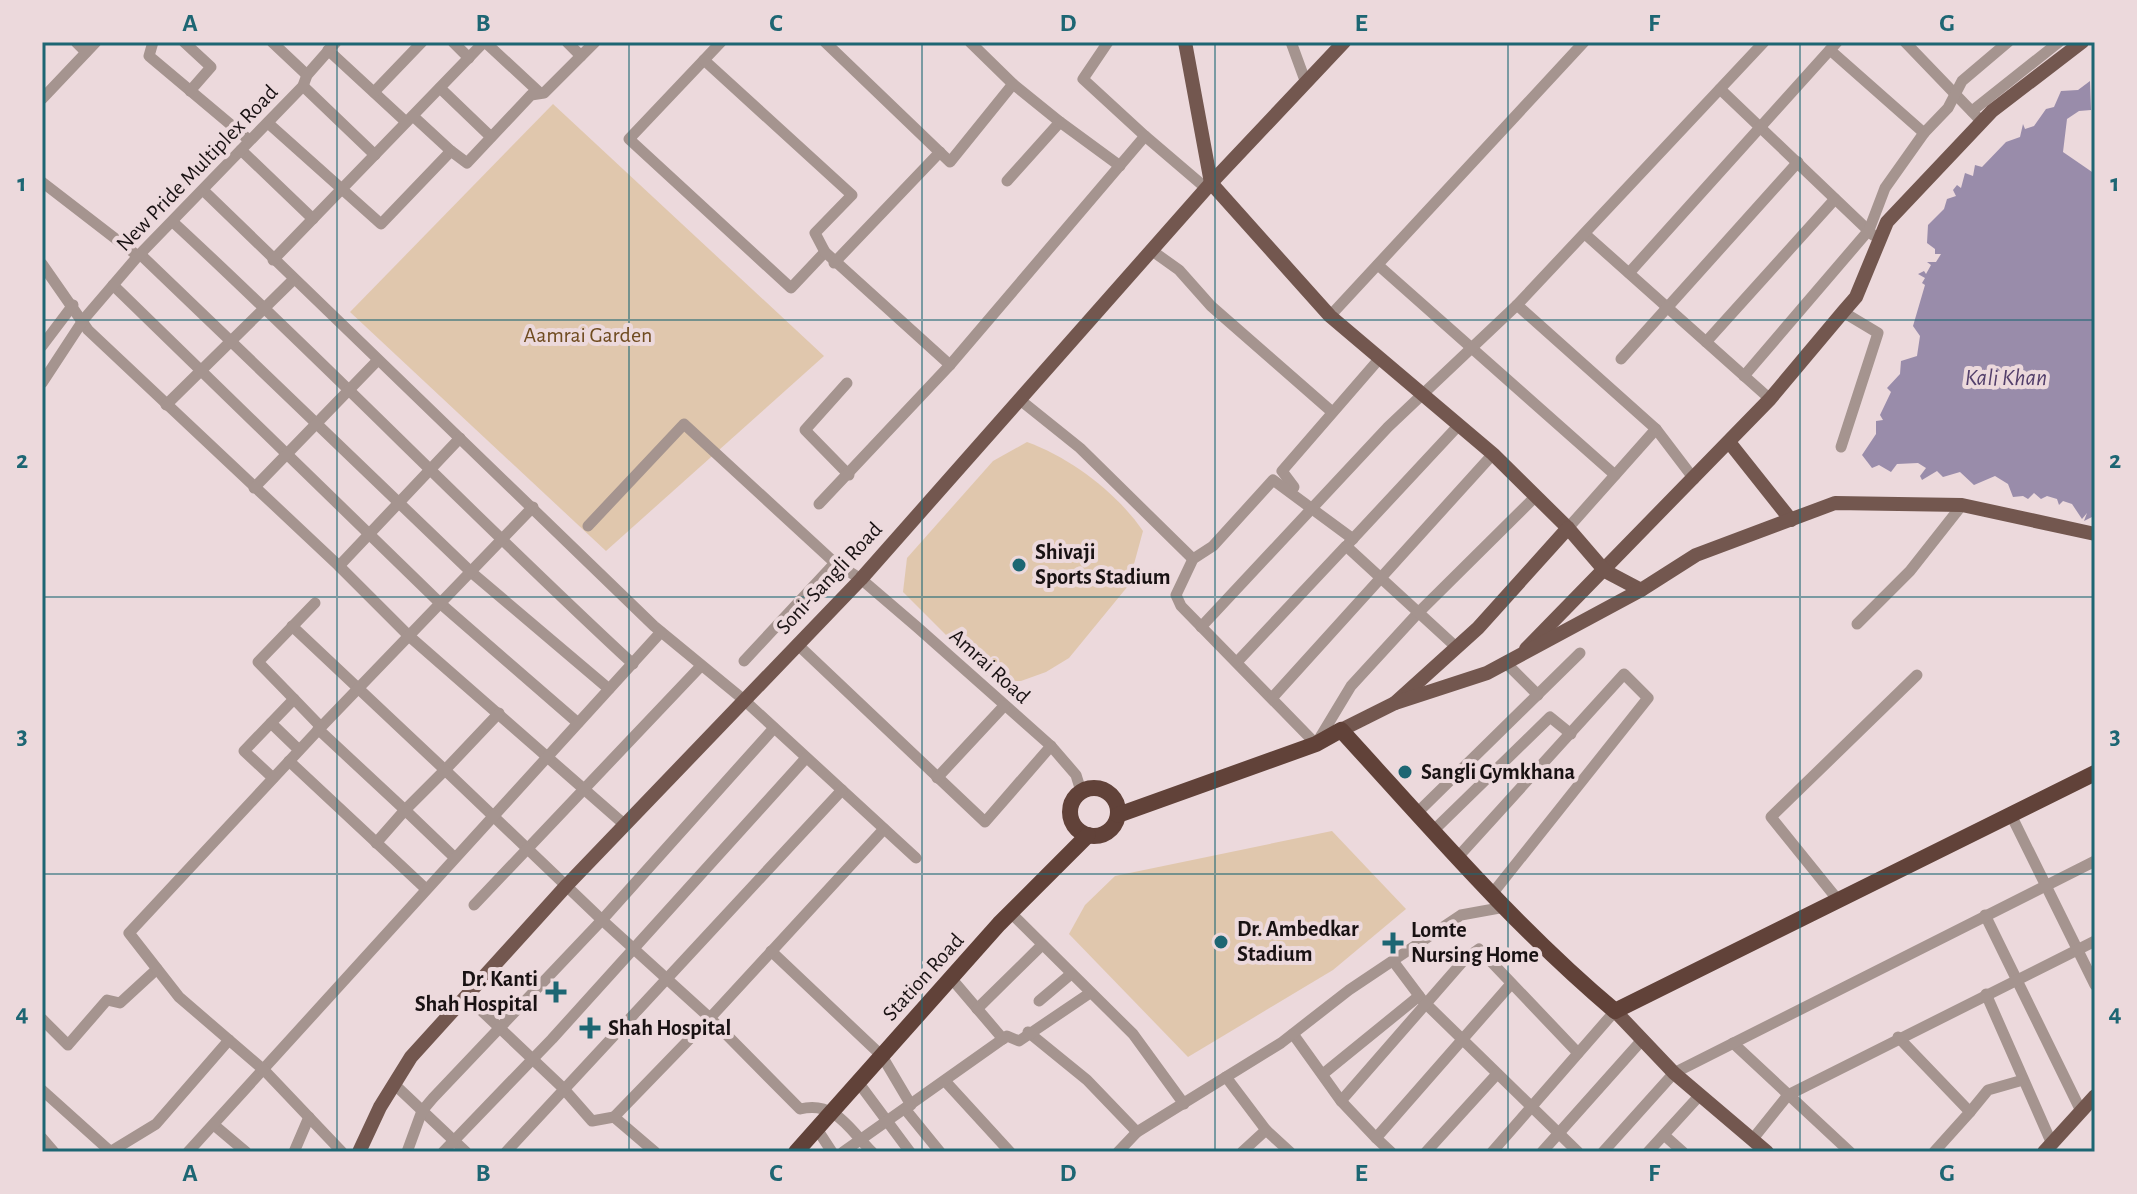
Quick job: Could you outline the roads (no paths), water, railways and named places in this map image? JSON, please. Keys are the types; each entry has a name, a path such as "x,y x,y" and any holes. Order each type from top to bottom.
{"highway":[{"path":"1118,815 1109,793 1094,788 1081,791 1074,799 1070,813 1075,827 1096,836 1111,830 1118,815 1316,744 1341,730 1492,894 1615,1011 2095,773"},
{"name":"Station Road","path":"796,1152 951,978 1088,835"}],"main road":[{"path":"1185,42 1209,186 1330,316 1493,454 1568,528 1605,571 1641,590"},
{"name":"Soni-Sangli Road","path":"359,1152 411,1057 567,885 861,579 1151,250 1344,42"},
{"path":"1526,649 1770,399 1856,297 1882,243 1887,222 1977,116 2080,42"},
{"path":"1729,442 1791,520"},
{"path":"1341,730 1395,703 1487,673 1526,649 1641,590 1696,555 1835,503 1962,505 2095,534"},
{"path":"1395,703 1478,628 1568,528"},
{"path":"1615,1011 1674,1073 1767,1152"},
{"path":"2048,1148 2095,1096"}],"street":[{"path":"76,42 86,52"},
{"path":"42,99 96,42"},
{"path":"153,42 149,56 249,140"},
{"path":"184,42 211,67 190,91"},
{"path":"272,42 375,155"},
{"path":"374,92 422,42"},
{"path":"453,42 469,58"},
{"path":"273,260 484,42 540,93"},
{"path":"567,42 581,56"},
{"path":"332,46 374,92 467,163 531,95 544,93 595,42"},
{"path":"721,42 629,139 791,288 825,252"},
{"path":"825,42 950,162 1013,84"},
{"path":"835,52 844,42"},
{"path":"970,42 1013,84 1120,166"},
{"path":"1108,42 1083,79 1145,136 1209,186"},
{"path":"1291,42 1306,83"},
{"path":"1330,316 1584,42"},
{"path":"1201,627 1471,346 1517,305 1764,42"},
{"path":"1905,42 1977,116 2059,42"},
{"path":"1744,376 1869,230 1885,188 1955,95 1962,81 2008,42"},
{"name":"New Pride Multiplex Road","path":"42,383 84,319 113,285 268,123 332,46"},
{"path":"1629,273 1834,46 1924,133"},
{"path":"704,60 852,195 815,233 825,252 950,365"},
{"path":"440,88 491,137"},
{"path":"1720,89 1882,243"},
{"path":"1007,181 1060,122"},
{"path":"268,123 381,224 451,151"},
{"path":"819,504 950,365 1145,136"},
{"path":"241,150 313,219"},
{"path":"834,263 940,152"},
{"path":"1621,359 1798,162"},
{"path":"42,182 140,256 318,422 471,572 609,689"},
{"path":"204,191 661,632 744,700 916,858"},
{"path":"1706,342 1835,199"},
{"path":"174,223 265,307 500,541 633,664"},
{"path":"1585,234 1770,399"},
{"path":"1151,250 1179,270 1211,306 1331,411"},
{"path":"42,264 84,319 88,330 409,636 625,825"},
{"path":"1378,265 1615,475"},
{"path":"166,405 293,280"},
{"path":"113,285 441,604 578,723"},
{"path":"42,346 73,305"},
{"path":"1517,305 1656,429 1694,479"},
{"path":"1841,447 1878,333 1843,312"},
{"path":"1380,358 1282,471 1381,579 1455,646"},
{"path":"254,488 377,361"},
{"path":"847,383 805,430 849,475"},
{"path":"1019,399 1080,448 1193,559"},
{"name":"Amrai Road","path":"588,526 684,424 835,563 861,579 1051,746 1076,775 1081,791"},
{"path":"1237,662 1458,426"},
{"path":"1568,528 1656,429"},
{"path":"339,566 460,438"},
{"path":"1273,697 1493,454"},
{"path":"1314,508 1273,480 1213,546 1193,559 1176,595 1181,606 1316,744 1351,686 1418,613 1535,497"},
{"path":"1857,624 1910,571 1962,505"},
{"path":"342,1152 265,1071 179,997 129,933 299,750 533,507"},
{"path":"744,661 835,563"},
{"path":"315,603 258,662 320,728 454,857"},
{"path":"292,626 710,1018 800,1109 814,1106 833,1111 872,1152"},
{"path":"188,1152 265,1071 454,857 661,632"},
{"path":"797,644 985,822 1051,746"},
{"path":"1417,813 1580,653"},
{"path":"1505,662 1538,695"},
{"path":"474,905 700,667"},
{"path":"1457,858 1624,674 1648,698 1492,894"},
{"path":"1838,900 1771,817 1917,675"},
{"path":"273,778 244,751 294,699"},
{"path":"937,778 1004,706"},
{"path":"376,843 499,713"},
{"path":"1433,831 1550,717 1571,734"},
{"path":"271,723 299,750"},
{"path":"407,1152 422,1111 602,920 774,728"},
{"path":"443,1152 634,949 806,758"},
{"path":"289,761 426,889"},
{"path":"506,1152 665,977 842,790"},
{"path":"2011,815 2095,985"},
{"path":"466,996 563,1088 592,1121 614,1117 884,829"},
{"path":"1603,1152 1674,1073 2095,861"},
{"path":"1118,1152 1137,1132 1293,1034 1461,915 1505,907"},
{"path":"1011,913 1133,1034 1184,1104"},
{"path":"1985,915 2081,1111"},
{"path":"1752,1140 1788,1095 1898,1037 2095,941"},
{"path":"977,1009 1042,945"},
{"path":"1341,1101 1423,1001 1479,949 1578,1053"},
{"path":"771,951 882,1056 908,1107 940,1152"},
{"path":"1393,961 1423,1001 1578,1152"},
{"path":"42,1019 68,1045 107,1000 120,1003 157,969"},
{"path":"1039,1001 1071,974"},
{"path":"951,978 1003,1039"},
{"path":"1376,1138 1511,984"},
{"path":"1024,1037 1090,993"},
{"path":"1986,994 2048,1148"},
{"path":"1323,1074 1423,1001"},
{"path":"1492,1152 1615,1011"},
{"path":"1293,1034 1341,1101 1391,1152"},
{"path":"843,1152 1007,1036 1024,1037 1087,1080 1137,1132"},
{"path":"1898,1037 1970,1112"},
{"path":"42,1090 110,1152 156,1124 229,1040"},
{"path":"1542,1152 1642,1040"},
{"path":"1733,1043 1850,1152"},
{"path":"1426,1152 1497,1074"},
{"path":"1226,1077 1266,1130 1290,1152"},
{"path":"1934,1152 1988,1090 2023,1080"},
{"path":"945,1081 1010,1152"},
{"path":"858,1082 910,1152"},
{"path":"394,1084 466,1152"},
{"path":"1648,1152 1700,1095"},
{"path":"294,1152 309,1117"},
{"path":"614,1117 655,1152"},
{"path":"214,1125 246,1152"},
{"path":"817,1129 832,1152"},
{"path":"1242,1152 1266,1130"},
{"path":"1664,1135 1683,1152"},
{"path":"42,1138 54,1152"}],"water":[{"name":"Kali Khan","path":"2090,81 2091,110 2079,111 2067,119 2063,152 2095,174 2094,516 2084,521 2087,513 2082,519 2072,504 2063,501 2059,505 2057,499 2047,496 2041,499 2034,493 2028,499 2013,497 2008,484 1995,476 1974,485 1960,472 1943,477 1937,471 1922,480 1920,476 1926,468 1918,463 1897,464 1891,472 1879,465 1872,468 1862,455 1876,434 1876,421 1883,420 1880,415 1891,392 1887,388 1900,374 1901,361 1917,356 1920,336 1913,326 1925,285 1922,283 1925,278 1918,274 1924,271 1926,274 1931,265 1927,262 1936,262 1941,254 1935,254 1935,249 1927,243 1928,225 1944,209 1947,199 1956,196 1953,190 1957,185 1961,188 1965,173 1973,176 1975,165 1982,167 2006,142 2020,137 2023,124 2025,129 2034,126 2046,109 2054,107 2061,91 2078,90"}],"place":[{"name":"Shivaji Sports Stadium","path":"1019,565"},
{"name":"Sangli Gymkhana","path":"1405,772"},
{"name":"Dr. Ambedkar Stadium","path":"1221,942"},
{"name":"Lomte Nursing Home","path":"1393,943"},
{"name":"Dr. Kanti Shah Hospital","path":"556,992"},
{"name":"Shah Hospital","path":"590,1028"}],"park label":[{"name":"Aamrai Garden","path":"588,335"}]}
